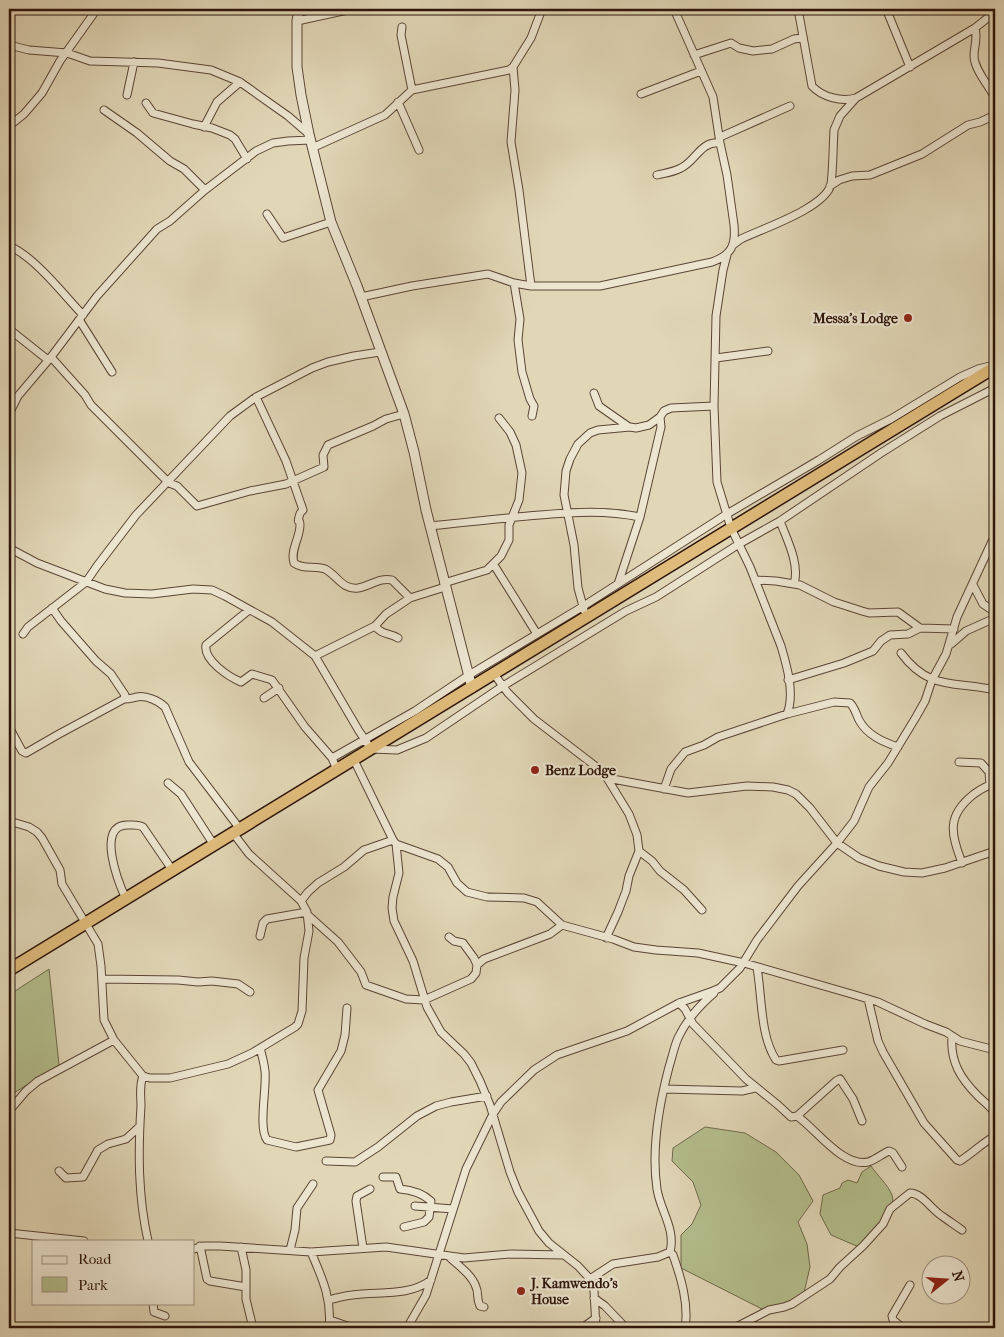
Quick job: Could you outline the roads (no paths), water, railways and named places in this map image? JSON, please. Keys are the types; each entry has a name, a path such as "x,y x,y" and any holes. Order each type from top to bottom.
{"highway":[{"path":"9,970 472,688 584,612 615,599 995,366"}],"street":[{"path":"9,126 24,114 42,93 66,53 97,9"},
{"path":"298,9 296,21 297,67 310,141 331,222 404,414 444,585 472,688"},
{"path":"296,21 352,9"},
{"path":"9,414 18,396 97,296 157,228 170,221 256,151 273,143 288,140 310,141 385,115 412,90 508,70 513,67 531,38 542,9"},
{"path":"674,9 713,97 734,226 733,245"},
{"path":"798,9 812,86 822,95 849,100 856,98 975,28 995,12"},
{"path":"887,11 910,67"},
{"path":"402,27 401,35 412,90"},
{"path":"975,28 977,43 974,57 976,66 995,98"},
{"path":"694,54 731,43 739,48 753,51 772,49 794,39 802,38"},
{"path":"9,45 29,50 66,53 90,60 173,64 211,70 240,82 288,116 310,141"},
{"path":"127,95 134,62"},
{"path":"513,67 515,90 510,142 519,190 531,286"},
{"path":"642,94 701,71"},
{"path":"204,126 217,102 240,82"},
{"path":"830,186 836,123 856,98"},
{"path":"398,102 419,150"},
{"path":"146,103 153,113 212,128 233,137 247,159"},
{"path":"657,174 683,168 709,143 720,140 790,106"},
{"path":"104,110 137,133 170,161 184,169 206,190"},
{"path":"787,714 790,702 785,659 755,580 731,528 717,482 714,406 717,306 722,270 727,254 740,239 809,208 820,200 830,186 839,180 852,176 870,175 922,154 962,128 995,115"},
{"path":"267,214 283,238 331,222"},
{"path":"9,246 19,250 36,265 81,318 112,372"},
{"path":"361,297 479,274 488,274 514,283 531,286 600,286 712,262 727,254"},
{"path":"514,283 520,319 518,340 522,372 534,406 532,416"},
{"path":"9,329 49,359 86,394 92,405 169,483 177,486 197,506 250,490 293,481 324,467 323,455 328,445 386,419 404,414"},
{"path":"716,358 768,351"},
{"path":"23,634 28,627 77,591 86,582 136,515 169,483 230,416 256,396 312,368 328,362 380,352"},
{"path":"332,758 415,711 469,675 538,634 584,612 618,584 726,514 960,377 978,369 995,366"},
{"path":"9,548 37,563 105,589 124,593 152,594 193,589 212,590 272,622 315,656 371,749 397,750 426,738 503,686 626,611 656,598 739,544 780,521 940,416 995,388"},
{"path":"594,392 599,406 630,427"},
{"path":"256,396 275,436 303,510 298,520 300,525 294,552 294,562 302,566 324,569 343,585 352,587 358,588 385,579 392,580 410,598"},
{"path":"584,612 578,588 574,545 564,495 566,471 578,444 590,432 649,425 660,417 664,411 671,408 714,406"},
{"path":"615,599 618,584 640,517 661,428 660,417"},
{"path":"315,656 374,626 386,614 410,598 487,570 494,565 509,540 511,517 519,500 522,473 516,445 510,432 499,418"},
{"path":"430,526 567,513 608,512 640,517"},
{"path":"780,521 794,562 796,577 794,584"},
{"path":"670,1252 672,1244 670,1229 657,1191 655,1172 657,1124 677,1038 707,999 744,963 757,940 798,886 837,844 854,822 869,787 888,763 925,701 932,680 950,644 957,617 995,535"},
{"path":"494,565 538,634"},
{"path":"755,580 806,587 834,602 869,613 898,612 920,628"},
{"path":"973,585 983,604 995,612"},
{"path":"52,608 96,661 110,674 125,695 124,699"},
{"path":"249,610 206,645 205,650 208,656 226,675 241,682 252,674 272,680 305,726 332,758 337,770"},
{"path":"950,644 966,631 995,618"},
{"path":"374,626 380,632 398,638"},
{"path":"788,680 844,663 873,651 881,641 890,635 908,634 920,628 954,630"},
{"path":"901,653 920,673 932,680 957,686 978,686 995,690"},
{"path":"494,674 534,719 594,765 607,778 629,814 637,835 639,851 628,876 626,891 606,938"},
{"path":"264,698 279,688"},
{"path":"9,727 22,751 26,754 124,699 139,696 160,702 165,707 189,762 237,831 249,854 301,901 308,914 341,946 360,972 366,985 406,999 424,1000 472,979 476,973 477,965 467,947 448,937"},
{"path":"664,788 666,778 671,769 685,752 718,738 787,714 834,702 850,703 865,728 874,736 898,747"},
{"path":"354,760 394,842 400,873 393,896 394,921 413,961 424,1000 441,1032 471,1063 487,1096 510,1172 539,1231 549,1243 585,1272 590,1279 594,1298 596,1328"},
{"path":"959,762 981,763 989,772 993,784 982,788 971,796 954,818 953,834 962,863"},
{"path":"607,778 688,793 747,786 773,787 788,790 796,794 810,808 837,844 859,858 879,866 904,872 922,873 962,863 995,851"},
{"path":"168,783 181,794 214,845"},
{"path":"9,821 33,829 42,838 60,870 62,884 98,944 104,1020 114,1040 142,1076 177,1077 228,1064 241,1059 298,1024 302,1011 304,958 309,932 308,914"},
{"path":"126,899 114,871 112,855 111,843 118,826 134,824 143,826 173,871"},
{"path":"301,901 318,883 344,867 364,850 394,842 438,859 448,867 457,882 467,892 487,897 524,898 537,902 562,925 634,947 698,953 802,979 868,999 940,1029 960,1040 995,1050"},
{"path":"639,851 684,890 702,910"},
{"path":"260,936 263,923 267,919 308,914"},
{"path":"477,965 484,959 550,934 562,925"},
{"path":"757,968 761,1010 770,1046 776,1060 843,1050"},
{"path":"102,978 212,981 238,984 250,992"},
{"path":"407,1328 426,1295 432,1280 466,1169 492,1114 501,1102 523,1080 552,1058 572,1049 627,1031 678,1003 720,988"},
{"path":"868,999 878,1041 883,1052 918,1114 957,1160 960,1160 977,1149 985,1141 995,1136"},
{"path":"678,1003 685,1008 690,1019 755,1088 778,1105 790,1117 796,1116 840,1079 853,1099 862,1121"},
{"path":"260,1048 265,1072 265,1137 268,1140 296,1147 330,1140 331,1135 318,1090 341,1051 345,1035 347,1008"},
{"path":"952,1036 953,1059 962,1079 995,1113"},
{"path":"9,1111 38,1081 114,1040"},
{"path":"142,1076 140,1087 139,1187 142,1216 148,1240"},
{"path":"664,1089 742,1091 755,1088"},
{"path":"326,1161 355,1162 423,1113 451,1102 487,1096"},
{"path":"986,1103 995,1099"},
{"path":"796,1116 852,1161 866,1162 889,1151 893,1153 902,1167"},
{"path":"60,1171 66,1178 83,1177 98,1150 108,1144 126,1139 139,1126"},
{"path":"383,1177 396,1177 400,1189 411,1190 425,1196 430,1202 430,1217 424,1222 404,1227"},
{"path":"290,1250 296,1230 297,1208 313,1184"},
{"path":"363,1248 356,1201 357,1196 370,1189"},
{"path":"737,1328 769,1310 792,1304 830,1279 883,1224 890,1209 910,1194 916,1194 962,1230"},
{"path":"415,1206 453,1209"},
{"path":"9,1233 78,1240"},
{"path":"246,1287 207,1279 197,1248 241,1247 311,1252 386,1247 464,1258 511,1254 564,1255"},
{"path":"241,1247 246,1270 246,1299 254,1328"},
{"path":"311,1252 326,1287 329,1300 329,1324 352,1328"},
{"path":"590,1279 613,1264 658,1257 670,1252"},
{"path":"670,1252 673,1255 683,1289 685,1328"},
{"path":"449,1256 471,1278 477,1287 477,1299 480,1306 484,1307"},
{"path":"329,1300 351,1295 401,1292 420,1288 432,1280"},
{"path":"903,1328 893,1320 892,1316 910,1286"},
{"path":"594,1298 605,1306 626,1328"},
{"path":"153,1304 154,1312 165,1316"},
{"path":"582,1328 596,1318"}],"place":[{"name":"Messa's Lodge","path":"908,318"},
{"name":"Benz Lodge","path":"535,770"},
{"name":"J. Kamwendo's House","path":"521,1291"}]}
